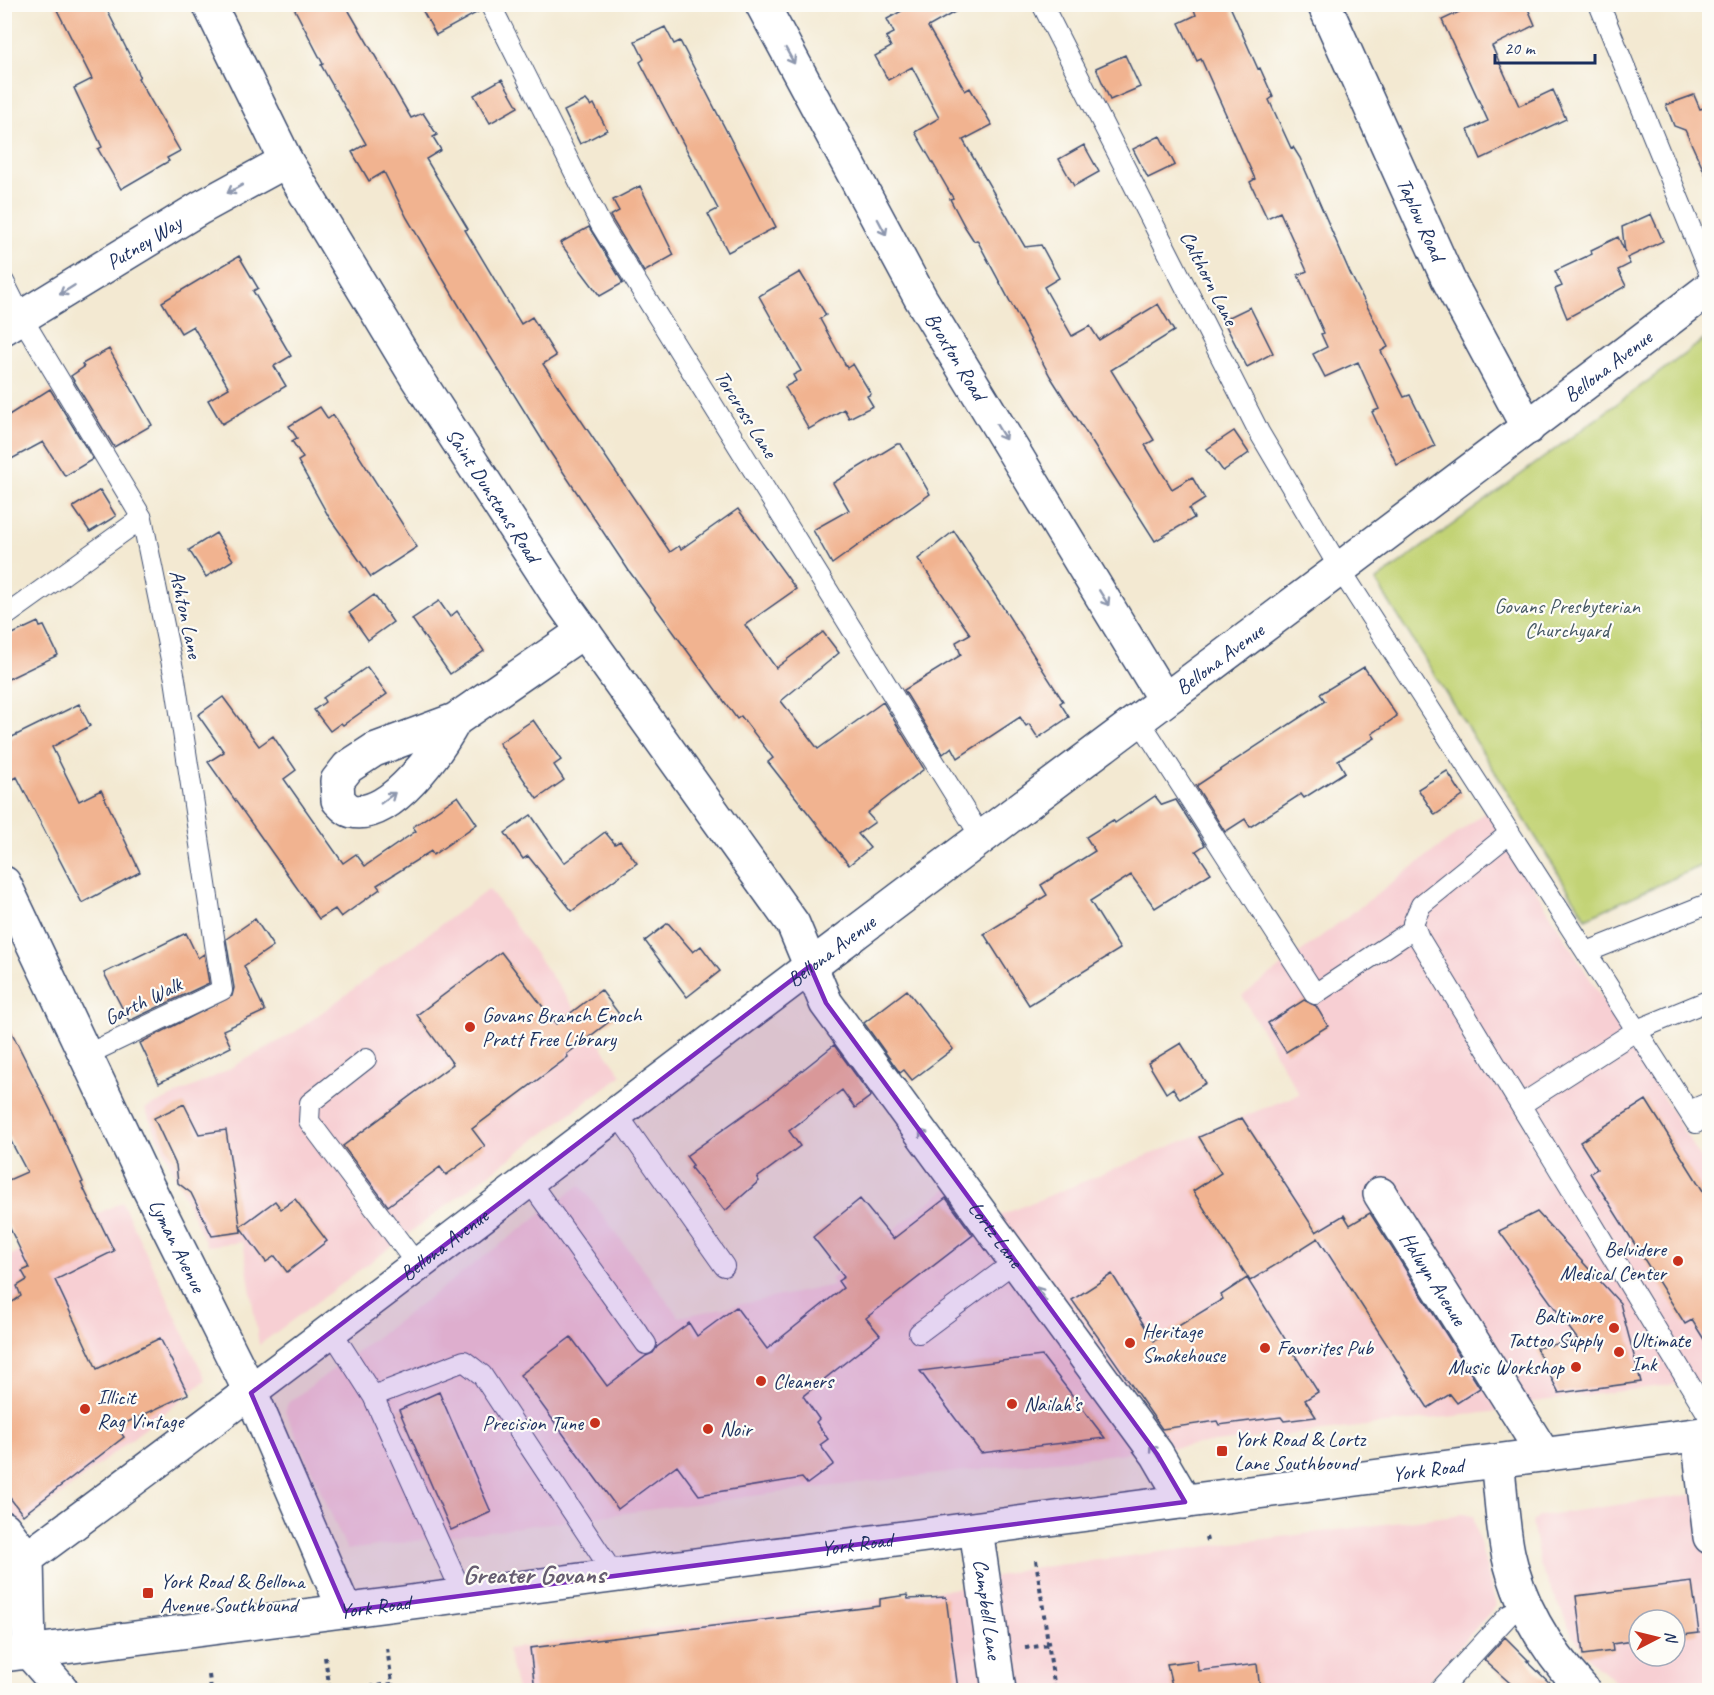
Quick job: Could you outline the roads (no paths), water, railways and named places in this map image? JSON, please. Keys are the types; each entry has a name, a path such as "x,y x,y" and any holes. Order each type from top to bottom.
{"street":[{"name":"Saint Dunstans Road","path":"209,4 286,161 475,468 584,631 793,924 810,966"},
{"name":"Broxton Road","path":"762,4 921,299 1164,699"},
{"name":"Taplow Road","path":"1324,4 1448,279 1528,428"},
{"name":"Putney Way","path":"13,323 200,208 286,161"},
{"name":"Bellona Avenue","path":"27,1558 332,1332 810,966 1528,428 1710,288"},
{"path":"455,720 584,631"},
{"name":"Lyman Avenue","path":"4,883 172,1237 251,1393 345,1611"},
{"name":"Lortz Lane","path":"810,966 826,1004 1017,1260 1157,1454 1185,1502"},
{"name":"Halwyn Avenue","path":"1380,1194 1545,1455"},
{"path":"1706,1429 1710,1537"},
{"name":"York Road","path":"17,1653 1545,1455 1706,1429"},
{"path":"1497,1461 1508,1553 1526,1607 1564,1669 1584,1690"},
{"path":"4,1528 27,1558 17,1653 62,1690"},
{"name":"Campbell Lane","path":"976,1529 999,1690"}],"lane":[{"name":"Torcross Lane","path":"490,4 601,225 981,837"},
{"name":"Calthorn Lane","path":"1042,4 1259,432 1340,569 1693,1117 1710,1102"},
{"path":"1599,4 1710,275"},
{"name":"Ashton Lane","path":"4,282 13,323 141,518 175,679 222,990"},
{"path":"4,616 141,518"},
{"path":"1138,718 1315,994 1415,928"},
{"path":"1510,833 1421,905 1413,923 1521,1104 1706,1429"},
{"path":"1587,952 1710,903"},
{"name":"Garth Walk","path":"86,1055 222,990"},
{"path":"1521,1104 1637,1030 1710,1000"},
{"path":"366,1059 310,1103 309,1121 418,1266"},
{"path":"617,1114 724,1266"},
{"path":"529,1181 646,1344"},
{"path":"919,1333 1017,1260"},
{"path":"332,1332 373,1396 463,1595"},
{"path":"373,1396 464,1361 482,1375 615,1576"},
{"path":"1440,1690 1509,1615 1526,1607"}],"place":[{"name":"Govans Branch Enoch Pratt Free Library","path":"470,1027"},
{"name":"Belvidere Medical Center","path":"1678,1261"},
{"name":"Baltimore Tattoo Supply","path":"1614,1328"},
{"name":"Heritage Smokehouse","path":"1130,1343"},
{"name":"Favorites Pub","path":"1265,1348"},
{"name":"Ultimate Ink","path":"1619,1352"},
{"name":"Music Workshop","path":"1576,1367"},
{"name":"Cleaners","path":"761,1381"},
{"name":"Nailah’s","path":"1012,1404"},
{"name":"Illicit Rag Vintage","path":"85,1409"},
{"name":"Precision Tune","path":"595,1423"},
{"name":"Noir","path":"708,1429"},
{"name":"York Road & Lortz Lane Southbound","path":"1222,1451"},
{"name":"York Road & Bellona Avenue Southbound","path":"148,1593"}],"district":[{"name":"Greater Govans","path":"534,1574"}],"park label":[{"name":"Govans Presbyterian Churchyard","path":"1567,618"}]}
